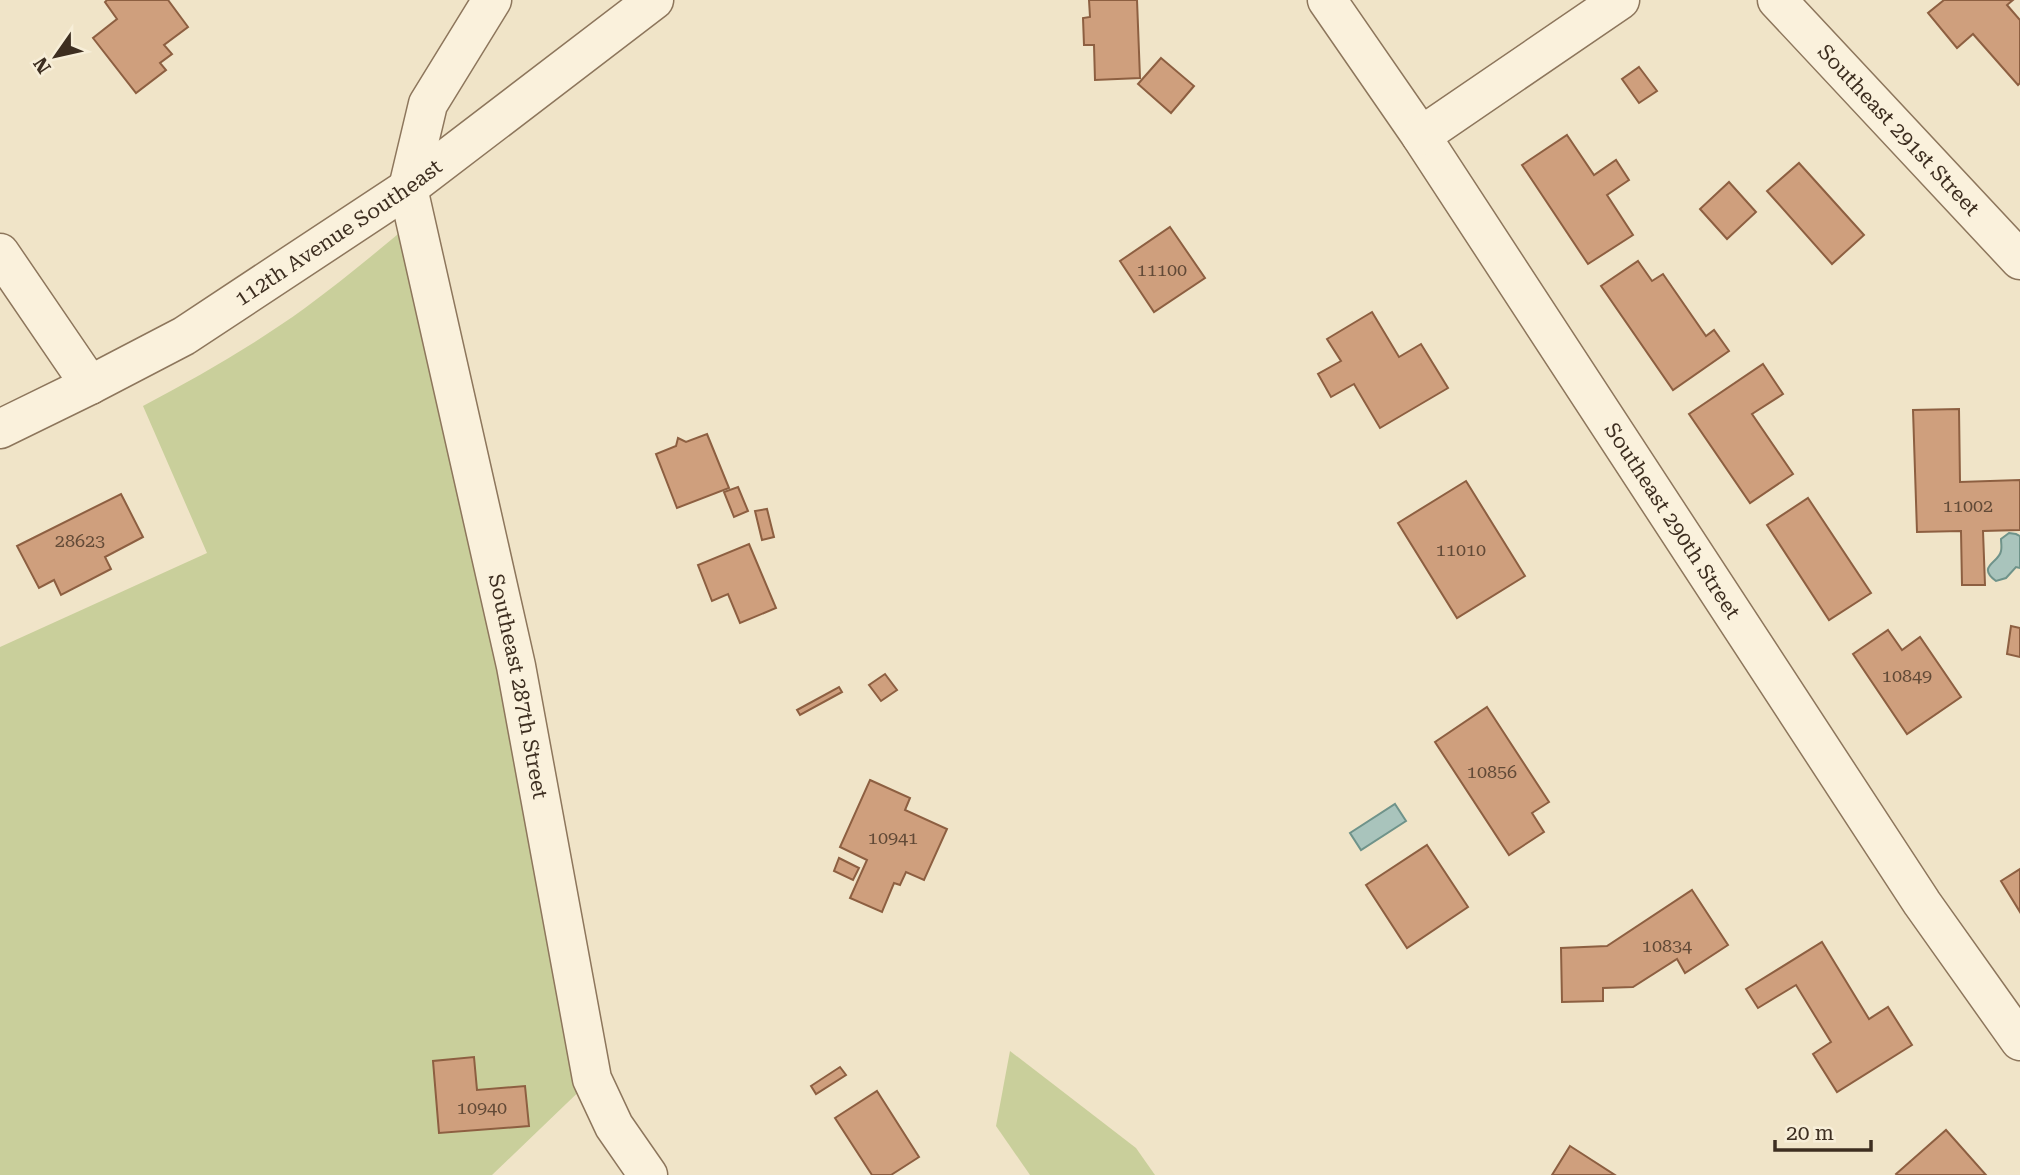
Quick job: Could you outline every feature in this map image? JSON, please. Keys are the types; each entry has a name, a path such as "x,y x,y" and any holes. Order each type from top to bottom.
{"street":[{"path":"408,188 428,104 492,0"},
{"name":"112th Avenue Southeast","path":"0,429 184,336 408,188 654,0"},
{"name":"Southeast 290th Street","path":"1327,0 1421,136 1922,903 2020,1041"},
{"path":"1421,136 1620,0"},
{"name":"Southeast 291st Street","path":"1777,0 2020,260"},
{"name":"Southeast 287th Street","path":"408,188 516,666 592,1079 614,1126 649,1175"},
{"path":"0,253 90,385"}],"green space":[{"path":"415,220 592,1079 492,1175 0,1175 0,647 207,553 143,406 226,360 286,322"},
{"path":"1010,1051 1136,1148 1155,1175 1030,1175 996,1126"}],"water":[{"path":"2009,533 2020,536 2020,568 2016,567 2006,578 1996,581 1990,576 1988,568 1999,555 2001,539"},
{"path":"1395,804 1406,821 1361,850 1350,833"}],"building":[{"path":"168,0 188,27 164,45 172,54 160,63 166,70 136,93 93,38 117,19 105,2"},
{"path":"1089,0 1137,0 1140,78 1095,80 1094,45 1084,45 1083,18 1090,17"},
{"path":"1944,0 2013,0 2007,5 2020,20 2018,85 1973,34 1957,48 1928,13"},
{"path":"1161,58 1194,86 1171,113 1138,84"},
{"path":"1639,67 1657,91 1639,103 1622,79"},
{"path":"1567,135 1594,175 1616,160 1629,180 1607,195 1633,235 1588,264 1522,165"},
{"path":"1799,163 1864,235 1832,264 1767,191"},
{"path":"1729,182 1756,212 1727,239 1700,209"},
{"path":"1170,227 1205,278 1154,312 1120,261"},
{"path":"1638,261 1652,281 1663,274 1706,336 1714,330 1729,351 1673,390 1601,286"},
{"path":"1372,312 1399,357 1421,344 1448,388 1380,428 1354,384 1331,397 1318,374 1341,361 1327,339"},
{"path":"1763,364 1783,394 1752,414 1793,474 1750,503 1689,414"},
{"path":"1959,409 1960,482 2020,480 2020,530 1983,531 1985,585 1962,585 1961,531 1917,532 1913,410"},
{"path":"707,434 729,488 677,508 656,454 676,446 678,438 686,442"},
{"path":"1466,481 1525,576 1457,618 1398,523"},
{"path":"738,487 748,511 734,517 724,492"},
{"path":"121,494 143,537 105,557 111,569 61,595 54,580 39,588 17,546"},
{"path":"1808,498 1871,593 1829,620 1767,525"},
{"path":"767,509 774,537 762,540 755,511"},
{"path":"749,544 776,608 740,623 728,594 712,601 698,565"},
{"path":"2011,626 2020,628 2020,657 2007,654"},
{"path":"1888,630 1902,650 1920,637 1961,697 1907,734 1853,654"},
{"path":"885,674 897,690 881,701 869,685"},
{"path":"839,687 842,692 800,715 797,710"},
{"path":"1487,707 1549,802 1532,813 1544,832 1509,855 1435,742"},
{"path":"870,780 910,798 905,810 947,829 924,880 906,872 900,885 894,883 882,912 850,898 867,860 840,847"},
{"path":"1427,845 1468,907 1407,948 1366,885"},
{"path":"839,858 859,868 853,880 834,871"},
{"path":"2020,869 2020,912 2001,881"},
{"path":"1692,890 1728,945 1685,973 1677,959 1633,987 1603,988 1603,1001 1562,1002 1561,948 1607,946"},
{"path":"1822,942 1869,1019 1888,1007 1912,1045 1837,1092 1813,1054 1831,1042 1796,985 1758,1008 1746,989"},
{"path":"474,1057 477,1090 525,1086 529,1126 439,1133 433,1061"},
{"path":"840,1067 846,1075 816,1094 811,1086"},
{"path":"877,1091 919,1157 891,1175 872,1175 835,1118"},
{"path":"1946,1130 1986,1175 1896,1174"},
{"path":"1570,1146 1615,1175 1552,1175"}]}
